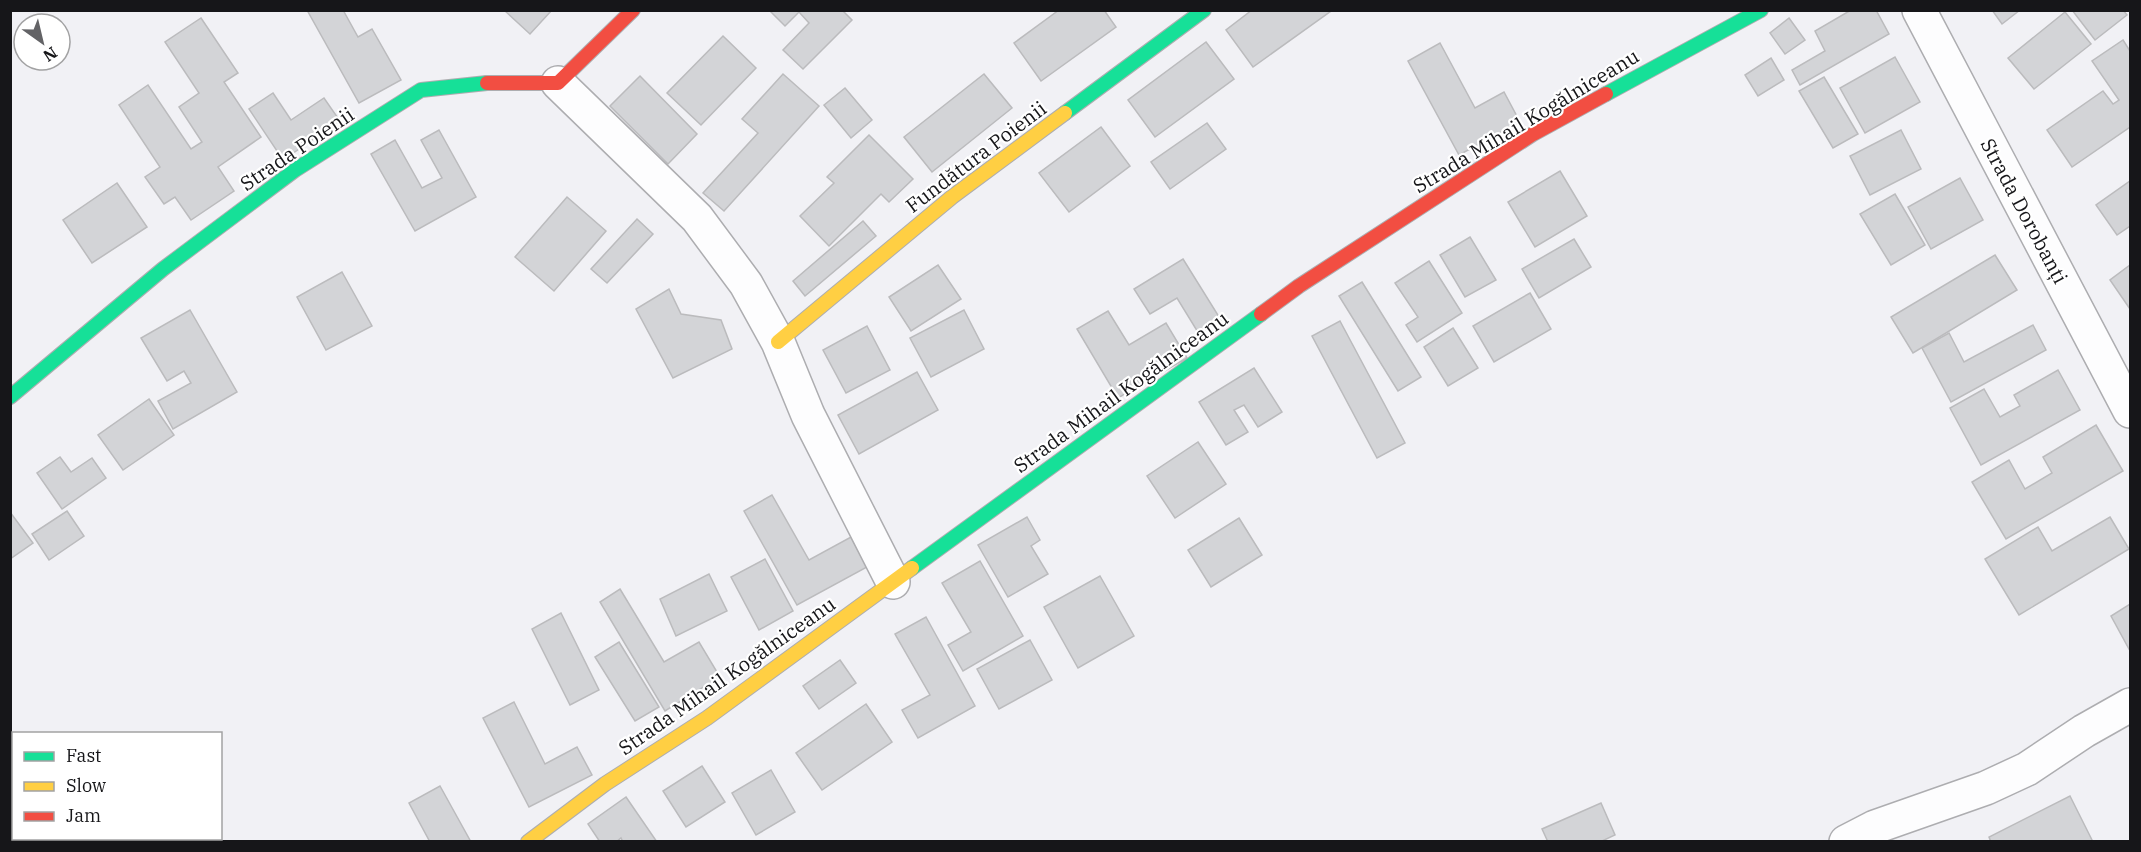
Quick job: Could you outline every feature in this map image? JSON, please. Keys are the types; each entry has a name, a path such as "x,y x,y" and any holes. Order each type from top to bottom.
{"street":[{"path":"633,10 558,83 697,218 746,284 778,342 818,434 893,582"},
{"name":"Fundătura Poienii","path":"778,342 952,197 1204,10"},
{"name":"Strada Mihail Kogălniceanu","path":"528,842 605,784 707,718 1299,286 1533,134 1761,10"},
{"name":"Strada Dorobanți","path":"1919,10 2130,411"},
{"name":"Strada Poienii","path":"10,397 163,269 267,191 421,90 501,81 558,83"},
{"path":"1846,842 1875,827 1986,788 2027,769 2084,731 2130,705"}],"building":[{"path":"307,10 343,10 358,37 372,29 401,80 359,103"},
{"path":"504,10 552,10 530,34"},
{"path":"769,10 842,10 852,20 803,69 783,50 809,23 799,12 785,26"},
{"path":"1059,10 1104,10 1116,27 1041,81 1014,43"},
{"path":"1252,10 1331,11 1253,67 1226,30"},
{"path":"1851,10 1876,10 1889,34 1800,85 1792,70 1825,51 1815,31"},
{"path":"1992,10 2020,10 2002,24"},
{"path":"2072,10 2123,10 2127,15 2095,40"},
{"path":"2065,12 2091,44 2034,89 2008,58"},
{"path":"201,18 238,73 224,82 261,137 218,167 234,191 191,220 175,197 164,204 145,177 160,167 119,105 148,85 191,149 202,142 179,107 199,93 165,42"},
{"path":"1789,18 1805,40 1785,54 1770,33"},
{"path":"723,36 756,68 701,125 667,93"},
{"path":"2123,40 2130,51 2130,127 2072,167 2047,130 2103,91 2113,104 2119,100 2092,61"},
{"path":"1206,42 1234,79 1155,137 1128,100"},
{"path":"1440,43 1475,108 1504,92 1520,122 1459,155 1408,61"},
{"path":"1895,57 1920,102 1865,133 1840,88"},
{"path":"1771,58 1784,80 1758,96 1745,75"},
{"path":"783,74 819,106 724,211 703,193 758,133 742,119"},
{"path":"984,74 1012,108 932,172 904,137"},
{"path":"640,76 697,134 668,164 610,106"},
{"path":"1824,77 1858,134 1833,148 1799,91"},
{"path":"845,88 872,120 851,138 824,105"},
{"path":"273,93 291,120 324,98 340,121 283,160 249,109"},
{"path":"1207,123 1226,149 1170,189 1151,162"},
{"path":"1101,127 1130,166 1069,212 1039,173"},
{"path":"439,130 476,197 415,231 371,154 395,140 422,188 442,178 421,140"},
{"path":"1901,130 1921,169 1870,195 1850,156"},
{"path":"869,135 913,179 889,202 881,194 829,246 800,216 834,183 827,177"},
{"path":"1560,171 1587,216 1535,247 1508,202"},
{"path":"1960,178 1983,220 1931,249 1908,207"},
{"path":"2130,181 2130,226 2117,235 2096,205"},
{"path":"117,183 147,227 92,263 63,220"},
{"path":"1895,194 1925,245 1891,265 1860,214"},
{"path":"567,197 606,231 554,291 515,257"},
{"path":"637,219 653,234 607,283 591,269"},
{"path":"863,221 876,236 805,296 793,281"},
{"path":"1470,237 1496,280 1465,297 1440,255"},
{"path":"1574,239 1591,267 1539,298 1522,269"},
{"path":"1995,255 2017,290 1913,353 1891,317"},
{"path":"1183,259 1221,320 1199,334 1177,298 1150,314 1134,289"},
{"path":"1429,261 1462,313 1417,342 1406,325 1418,317 1395,283"},
{"path":"938,265 961,299 911,331 889,297"},
{"path":"2130,265 2130,309 2110,280"},
{"path":"342,272 372,326 326,350 297,297"},
{"path":"1362,282 1421,377 1398,391 1339,296"},
{"path":"669,289 681,314 721,320 732,349 673,378 636,309"},
{"path":"1530,293 1551,329 1494,362 1473,326"},
{"path":"190,310 237,392 173,429 158,401 191,383 184,371 167,381 141,338"},
{"path":"964,310 984,349 931,377 910,338"},
{"path":"1108,311 1129,345 1166,323 1187,358 1118,398 1077,329"},
{"path":"1340,321 1405,443 1377,458 1312,336"},
{"path":"2033,325 2046,350 1951,402 1922,348 1949,333 1964,362"},
{"path":"867,326 890,370 846,393 823,350"},
{"path":"1453,328 1478,368 1448,386 1424,347"},
{"path":"1254,368 1282,412 1258,427 1244,405 1234,410 1248,432 1226,445 1199,402"},
{"path":"2058,370 2080,410 1981,465 1950,408 1984,389 2000,417 2020,406 2014,395"},
{"path":"917,372 938,410 859,454 838,415"},
{"path":"149,399 174,435 123,470 98,435"},
{"path":"2096,425 2123,471 2006,539 1972,482 2009,460 2025,489 2052,473 2043,457"},
{"path":"1198,442 1226,484 1175,518 1147,476"},
{"path":"60,457 71,472 92,458 106,478 62,509 37,473"},
{"path":"772,495 809,560 851,537 867,567 797,605 744,511"},
{"path":"67,511 84,536 49,560 32,534"},
{"path":"10,512 33,543 10,559"},
{"path":"1027,517 1040,540 1031,546 1048,574 1008,597 978,545"},
{"path":"2110,517 2129,549 2019,615 1985,559 2038,527 2052,551"},
{"path":"1239,518 1262,555 1211,587 1188,550"},
{"path":"765,559 793,611 759,630 731,577"},
{"path":"980,561 1023,636 963,671 948,645 971,632 942,583"},
{"path":"709,574 727,611 676,636 660,599"},
{"path":"1100,576 1134,636 1078,668 1044,607"},
{"path":"620,589 664,662 699,642 720,677 665,711 600,602"},
{"path":"2130,604 2130,648 2129,649 2111,616"},
{"path":"561,613 599,690 570,705 532,629"},
{"path":"926,617 975,706 918,738 902,710 930,695 895,634"},
{"path":"1030,640 1052,680 999,709 977,669"},
{"path":"619,642 659,707 635,721 595,657"},
{"path":"840,660 856,683 819,709 803,686"},
{"path":"514,702 545,764 577,747 592,775 529,807 483,718"},
{"path":"866,704 892,742 822,790 796,753"},
{"path":"702,766 725,802 686,827 663,791"},
{"path":"771,770 795,812 756,835 732,793"},
{"path":"440,786 471,842 430,842 409,803"},
{"path":"2070,796 2093,842 1991,842 1989,837"},
{"path":"626,797 657,842 623,842 621,838 616,842 600,842 588,824"},
{"path":"1601,803 1615,835 1600,842 1548,842 1542,829"}],"traffic: fast":[{"path":"1065,113 1204,10"},
{"path":"1606,94 1761,10"},
{"path":"10,397 163,269 295,170 421,90 487,83"},
{"path":"912,568 1261,314"}],"traffic: slow":[{"path":"778,342 952,197 1065,113"},
{"path":"528,842 605,784 707,718 912,568"}],"traffic: jam":[{"path":"487,83 558,83 633,10"},
{"path":"1261,314 1299,286 1533,134 1606,94"}]}
